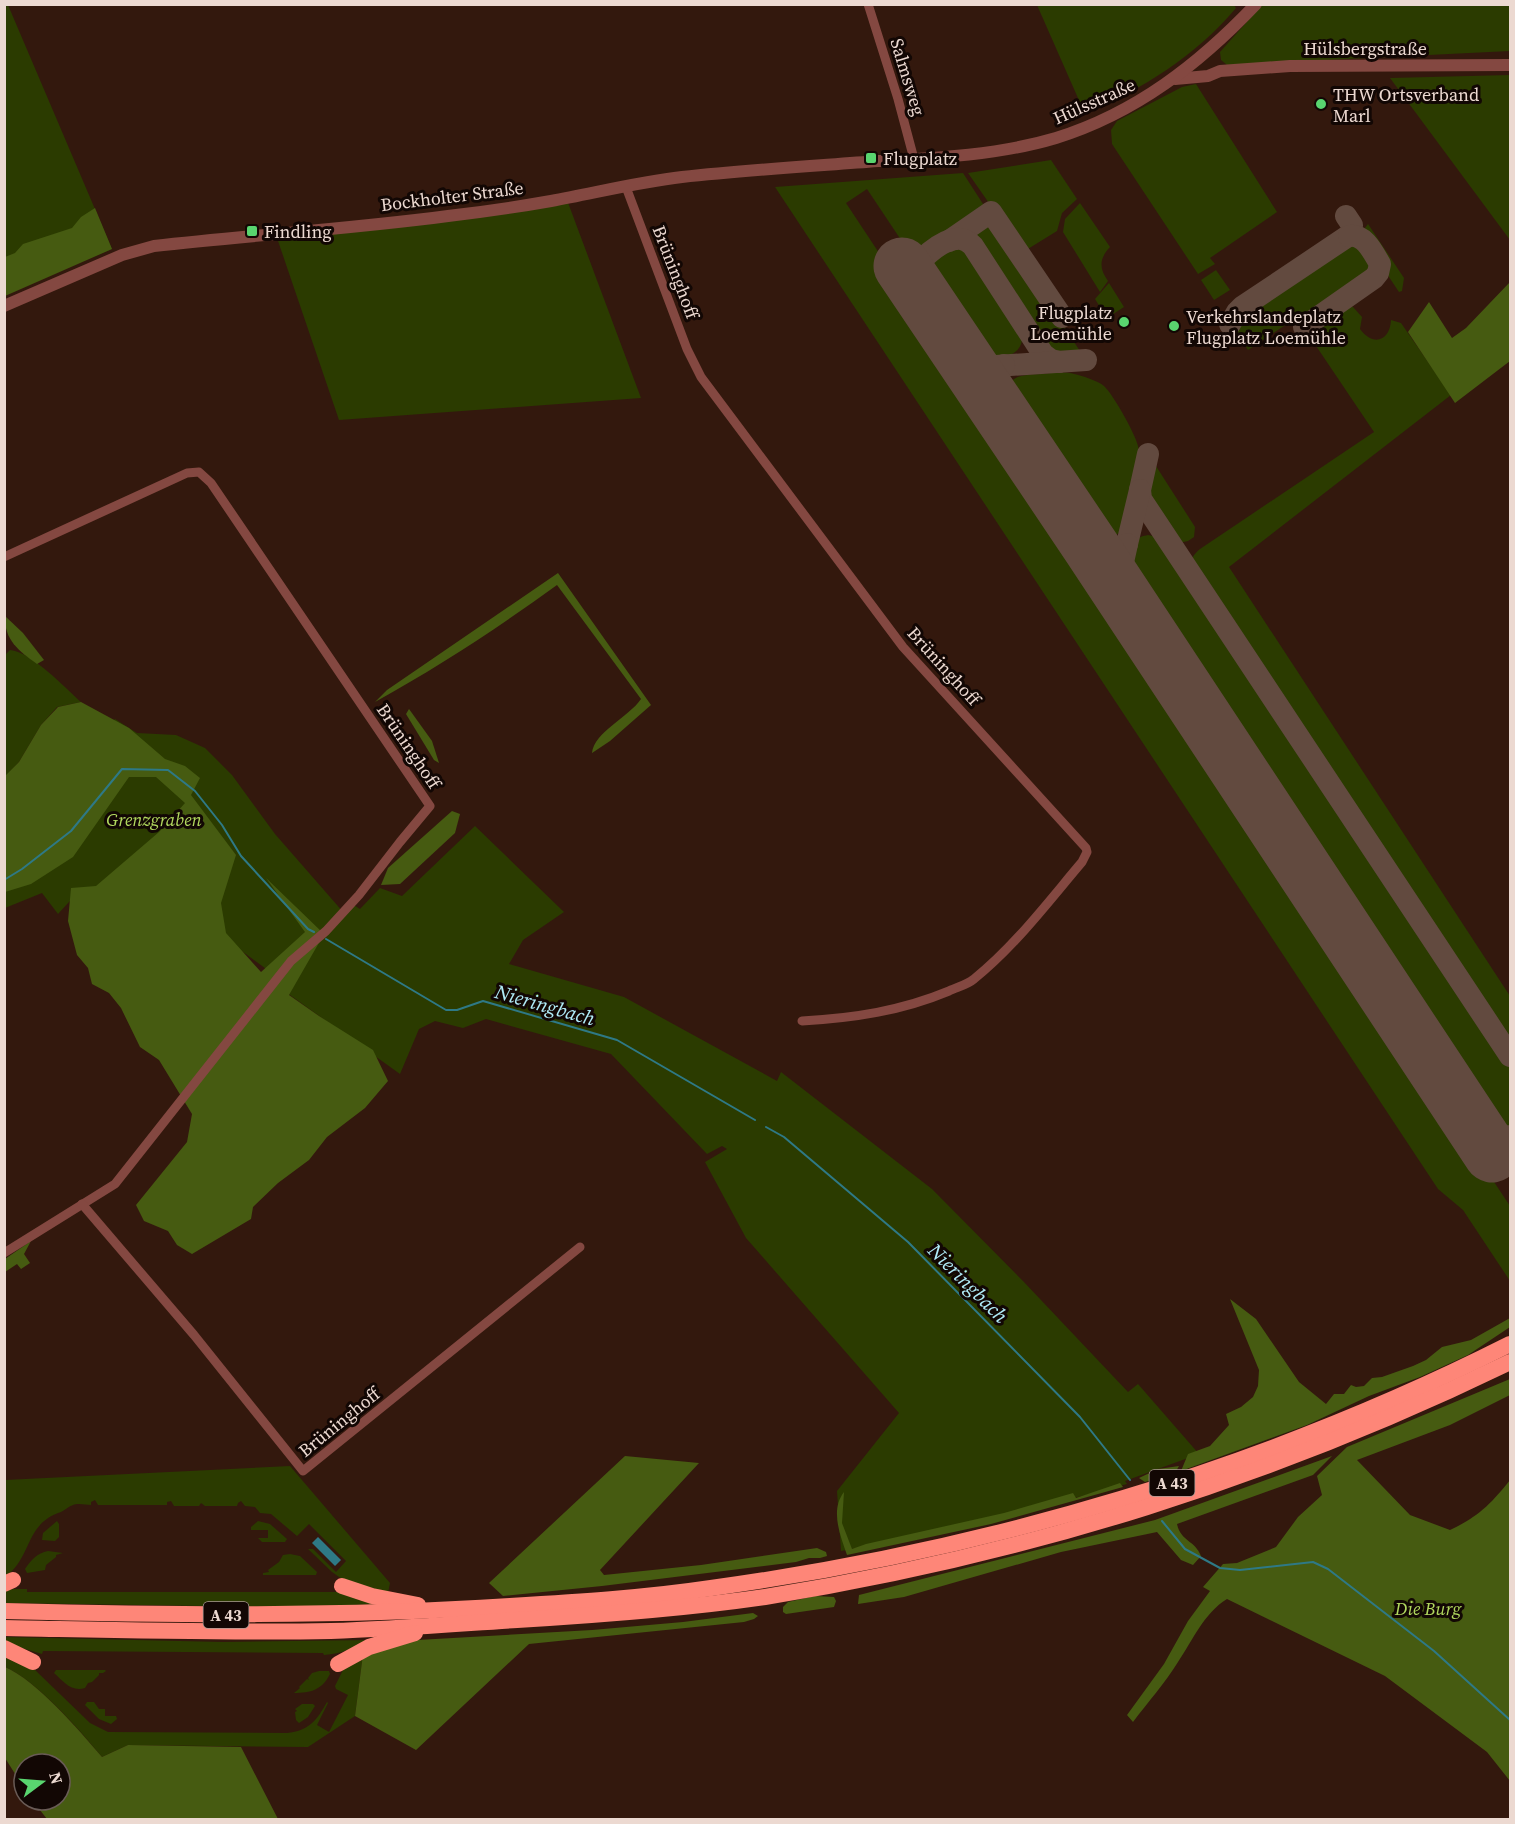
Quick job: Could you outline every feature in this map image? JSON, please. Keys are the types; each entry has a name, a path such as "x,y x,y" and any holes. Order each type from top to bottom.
{"highway":[{"name":"A 43","path":"4,1611 291,1616 448,1610 585,1602 709,1589 817,1572 903,1556 1132,1497 1271,1450 1406,1393 1510,1344"},
{"name":"A 43","path":"4,1628 333,1631 595,1616 762,1597 907,1571 1084,1528 1159,1505 1276,1463 1407,1410 1510,1362"},
{"path":"342,1586 372,1596 448,1610"},
{"path":"338,1664 369,1647 438,1625"},
{"path":"4,1648 33,1662"}],"street":[{"name":"Salmsweg","path":"868,4 914,159"},
{"name":"Hülsstraße","path":"914,159 1020,147 1056,138 1126,109 1175,79 1205,55 1256,4"},
{"path":"1205,55 1220,71"},
{"name":"Hülsbergstraße","path":"1175,79 1208,76 1220,71 1290,66 1510,65"},
{"name":"Bockholter Straße","path":"4,306 122,255 154,246 448,216 550,201 680,177 914,159"},
{"name":"Brüninghoff","path":"626,187 687,349 701,377 903,647 1086,848 1082,862 1031,923 972,981 923,1002 895,1010 849,1018 802,1021"},
{"name":"Brüninghoff","path":"4,557 187,473 198,472 211,483 430,806 359,895 326,931 291,962 115,1184 4,1253"},
{"name":"Brüninghoff","path":"82,1204 194,1335 303,1472 580,1246"}],"green space":[{"path":"4,5 8,5 112,249 4,294"},
{"path":"1037,5 1234,5 1236,8 1204,41 1167,70 1127,94 1085,114"},
{"path":"1262,5 1510,5 1510,51 1227,65 1221,60 1220,52"},
{"path":"1510,75 1510,240 1390,78"},
{"path":"1196,84 1277,212 1210,258 1215,264 1198,274 1112,144 1111,130 1117,121 1182,87"},
{"path":"1051,160 1077,199 1062,213 1057,231 1023,252 968,173"},
{"path":"963,173 985,210 913,258 867,189 846,203 1510,1206 1510,1281 1463,1210 1438,1189 775,187"},
{"path":"567,200 641,398 339,420 277,238"},
{"path":"1080,203 1110,247 1102,260 1103,272 1108,281 1100,292 1063,232 1065,219"},
{"path":"95,208 112,249 5,296 5,257 15,253 23,244 72,228 81,217"},
{"path":"990,219 995,222 1080,351 1056,352 1044,346 972,236 973,230"},
{"path":"1368,224 1404,278 1402,291 1399,292 1385,271 1384,259 1366,234 1365,228"},
{"path":"1357,243 1363,247 1374,264 1370,274 1301,322 1293,320 1248,350 1235,331 1243,316 1350,244"},
{"path":"955,245 968,249 973,254 1020,327 1022,340 1019,348 1012,354 996,357 980,355 929,282 927,275 929,261 948,247"},
{"path":"1216,270 1230,290 1214,300 1201,280"},
{"path":"1510,282 1510,361 1455,403 1408,332 1429,302 1452,338 1466,328"},
{"path":"1109,283 1124,307 1107,318 1095,299"},
{"path":"1346,304 1353,307 1362,317 1360,329 1365,335 1375,340 1388,333 1391,320 1401,323 1451,395 1229,567 1510,996 1510,1047 1192,566 1193,558 1200,549 1374,432 1306,331"},
{"path":"1070,373 1083,376 1104,386 1124,416 1138,444 1140,457 1131,512 1125,527 1120,533 1112,536 1097,535 1009,402 1009,386 1015,378 1027,375"},
{"path":"1154,463 1195,527 1194,537 1188,541 1179,543 1174,539 1145,495 1151,464"},
{"path":"1148,535 1158,537 1165,544 1510,1064 1510,1129 1498,1130 1485,1120 1127,580 1126,566 1132,545 1137,539"},
{"path":"558,573 651,705 610,741 592,753 594,745 605,731 636,706 641,699 557,585 422,675 375,702 387,690"},
{"path":"5,616 23,633 44,660 37,664 14,644 7,632"},
{"path":"10,650 19,652 38,663 81,702 57,707 41,725 19,762 5,777 4,656"},
{"path":"81,702 129,728 165,759 185,766 200,778 191,795 236,855 221,903 226,933 261,972 305,932 266,878 324,934 289,995 373,1050 388,1081 365,1108 327,1137 309,1160 278,1183 253,1207 251,1219 192,1254 177,1245 168,1231 144,1221 136,1205 187,1142 192,1114 159,1060 140,1047 121,1008 109,993 92,984 88,968 77,955 68,921 71,888 96,886 159,832 185,803 156,777 129,777 73,857 31,884 5,892 4,777 19,762 41,725 58,707"},
{"path":"409,709 432,741 439,763 434,760 406,714"},
{"name":"Grenzgraben","path":"115,719 137,733 176,735 205,748 232,775 275,834 344,913 352,904 360,909 380,888 402,896 475,826 564,912 523,940 509,964 624,997 777,1081 781,1072 932,1189 1128,1392 1138,1384 1199,1454 1125,1481 1127,1484 942,1533 841,1551 837,1491 899,1413 746,1238 705,1162 727,1149 722,1146 707,1154 611,1054 486,1019 463,1028 435,1021 419,1029 400,1074 283,990 277,977 201,921 80,890 58,914 42,893 5,908 5,841"},
{"path":"452,811 460,814 455,833 400,884 381,885 388,868"},
{"path":"31,1241 24,1254 30,1263 21,1269 17,1264 5,1272 5,1259"},
{"path":"1230,1299 1256,1319 1299,1382 1326,1404 1334,1394 1344,1394 1351,1385 1364,1386 1372,1378 1382,1377 1413,1366 1426,1360 1442,1347 1471,1340 1510,1318 1510,1327 1468,1355 1420,1377 1369,1396 1307,1425 1181,1471 1188,1454 1210,1446 1229,1425 1226,1414 1241,1407 1253,1397 1258,1386 1259,1370"},
{"name":"Die Burg","path":"1510,1379 1510,1395 1450,1425 1357,1460 1410,1515 1450,1530 1483,1509 1510,1480 1510,1781 1487,1752 1385,1676 1227,1599 1205,1619 1168,1677 1133,1722 1127,1715 1164,1664 1188,1621 1210,1591 1203,1587 1223,1564 1237,1563 1276,1547 1298,1517 1322,1495 1317,1476 1347,1447"},
{"path":"625,1456 699,1463 600,1570 604,1575 701,1565 817,1548 826,1552 827,1556 796,1562 602,1586 503,1596 489,1583"},
{"path":"1332,1456 1313,1475 1177,1524 1182,1534 1201,1556 1193,1565 1181,1560 1157,1532 1061,1552 904,1597 858,1604 859,1595 1155,1520"},
{"path":"290,1466 390,1583 388,1593 342,1579 332,1572 308,1549 313,1549 336,1572 346,1561 309,1524 297,1536 271,1514 260,1513 255,1507 245,1506 241,1501 237,1506 205,1506 201,1503 199,1506 174,1506 171,1501 167,1502 167,1505 98,1505 95,1500 91,1502 91,1505 73,1505 49,1517 41,1524 14,1569 5,1577 5,1480"},
{"path":"1179,1466 1175,1473 1145,1482 1139,1478 1158,1469"},
{"path":"1120,1483 1123,1487 991,1524 847,1555 838,1523 838,1507 844,1492 842,1523 852,1549 1004,1513 1073,1493 1076,1498"},
{"path":"57,1521 59,1537 55,1541 42,1540 43,1533"},
{"path":"258,1521 270,1524 287,1539 285,1542 262,1542 258,1538 268,1538 268,1530 251,1530 251,1527"},
{"path":"48,1551 63,1553 56,1555 46,1565 45,1570 27,1573 25,1569 32,1560"},
{"path":"283,1555 300,1556 317,1572 316,1575 263,1575 279,1562"},
{"path":"27,1589 27,1592 346,1592 387,1604 277,1607 5,1603 5,1591"},
{"path":"815,1596 834,1597 836,1601 834,1607 786,1614 783,1612 783,1607 788,1602"},
{"path":"753,1613 758,1616 744,1622 529,1644 416,1750 355,1716 363,1654 400,1641 592,1630"},
{"path":"4,1637 223,1642 370,1640 343,1652 324,1655 323,1653 43,1651 42,1654 5,1643"},
{"path":"4,1653 33,1668 90,1723 108,1732 287,1733 301,1730 312,1724 327,1702 317,1725 329,1732 348,1695 336,1689 335,1686 343,1670 363,1654 355,1716 308,1747 128,1745 102,1757 44,1694 5,1667"},
{"path":"5,1667 43,1694 102,1757 128,1745 241,1747 278,1819 47,1819 41,1812 72,1812 72,1752 12,1752 12,1769 5,1758"},
{"path":"56,1670 106,1671 99,1673 85,1688 76,1689 54,1673"},
{"path":"329,1671 330,1674 320,1687 311,1691 294,1693 307,1679 309,1680 312,1673"},
{"path":"87,1702 94,1702 99,1709 105,1709 105,1716 116,1716 117,1719 111,1724 99,1719 85,1705"},
{"path":"302,1704 315,1706 308,1717 299,1723 296,1720 295,1712 297,1711 295,1709"}],"water":[{"path":"318,1537 341,1560 335,1566 312,1543"}],"waterway":[{"name":"Nieringbach","path":"4,880 71,831 122,769 168,770 195,791 222,825 241,856 308,929 314,932"},
{"name":"Nieringbach","path":"326,939 446,1010 457,1010 483,1001 617,1040 755,1120"},
{"name":"Nieringbach","path":"766,1127 784,1137 908,1242 1080,1417 1130,1480"},
{"name":"Nieringbach","path":"1162,1521 1185,1549 1220,1568 1240,1570 1313,1562 1328,1569 1434,1651 1510,1720"}],"taxiway":[{"path":"949,241 991,212 1062,317"},
{"path":"1230,324 1242,307 1351,234 1352,225 1346,216"},
{"path":"1304,327 1378,273 1380,264 1368,244 1359,237 1349,236"},
{"path":"920,292 913,275 924,258 950,240 965,240 973,246 1043,354 1059,362"},
{"path":"964,358 981,367 1086,360"},
{"path":"993,401 989,390 991,376 1004,365"},
{"path":"1148,454 1140,490 1141,499 1510,1056"},
{"path":"1091,547 1105,556 1115,555 1123,549 1127,544 1140,490"},
{"path":"1122,593 1119,580 1127,544"},
{"path":"1478,1133 1494,1141 1510,1136"}],"runway":[{"path":"902,266 1091,547 1492,1154"}],"place":[{"name":"THW Ortsverband Marl","path":"1321,104"},
{"name":"Flugplatz","path":"871,158"},
{"name":"Findling","path":"252,231"},
{"name":"Flugplatz Loemühle","path":"1124,322"},
{"name":"Verkehrslandeplatz Flugplatz Loemühle","path":"1174,326"}]}
